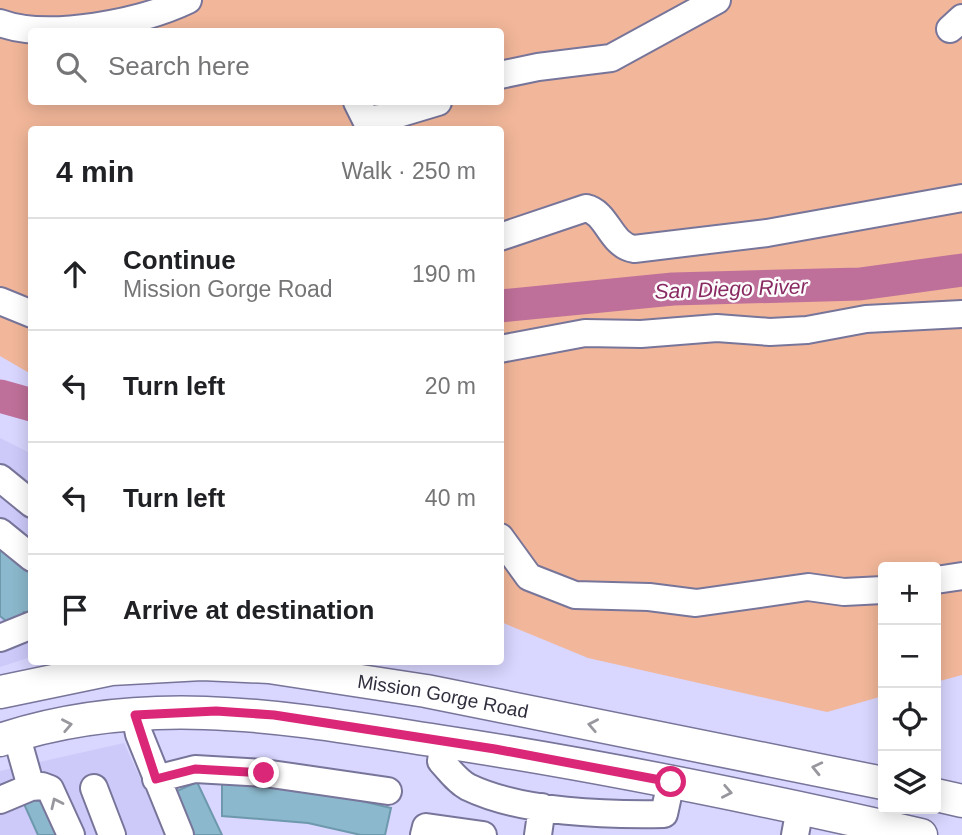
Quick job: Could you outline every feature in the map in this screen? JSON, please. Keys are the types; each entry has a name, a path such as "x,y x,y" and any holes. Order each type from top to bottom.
{"main road":[{"name":"Mission Gorge Road","path":"0,692 112,665"},
{"name":"Mission Gorge Road","path":"275,665 426,691 878,782"},
{"path":"8,737 135,715 216,711 274,715 671,782 798,821 921,835"},
{"path":"941,796 962,801"}],"lane":[{"path":"94,28 147,25 188,0"},
{"path":"504,74 611,58 717,0"},
{"path":"0,23 28,28"},
{"path":"358,105 366,120 388,117 429,105"},
{"path":"504,236 586,208 600,217 618,242 634,249 766,233 962,198"},
{"path":"0,301 28,312"},
{"path":"504,347 585,333 641,334 717,328 770,332 807,330 866,319 962,314"},
{"path":"0,478 28,501"},
{"path":"0,532 28,555"},
{"path":"504,543 529,577 575,595 642,597 696,603 808,587 844,592 878,590"},
{"path":"941,579 962,576"},
{"path":"0,638 10,637 28,627"},
{"path":"135,715 156,779 180,835"},
{"path":"8,737 31,787"},
{"path":"444,742 441,761 466,786 542,807 630,815 664,814 671,782"},
{"path":"156,779 195,769 264,773 388,791"},
{"path":"0,800 31,787 42,786 50,789 71,835"},
{"path":"94,788 112,835"},
{"path":"538,835 542,807"},
{"path":"424,835 426,827 483,835"}],"shaded area":[{"path":"0,0 962,0 962,675 941,681 941,562 878,562 878,697 827,712 588,658 504,623 504,126 28,126 28,372 0,356"},
{"path":"0,438 28,452 28,658 0,667"},
{"path":"124,743 166,835 0,835 0,771"}],"building":[{"path":"0,539 28,562 28,614 24,612 12,626 0,616"},
{"path":"197,782 222,835 186,835 168,795"},
{"path":"222,782 303,787 391,808 385,835 361,835 308,823 222,816"},
{"path":"46,794 64,835 38,835 24,804"}],"waterway":[{"name":"San Diego River","path":"504,306 673,289 860,284 962,270"},
{"name":"San Diego River","path":"0,396 28,404"}],"route":[{"path":"264,773 195,769 156,779 139,734 135,715 216,711 274,715 495,749 671,782"}]}
